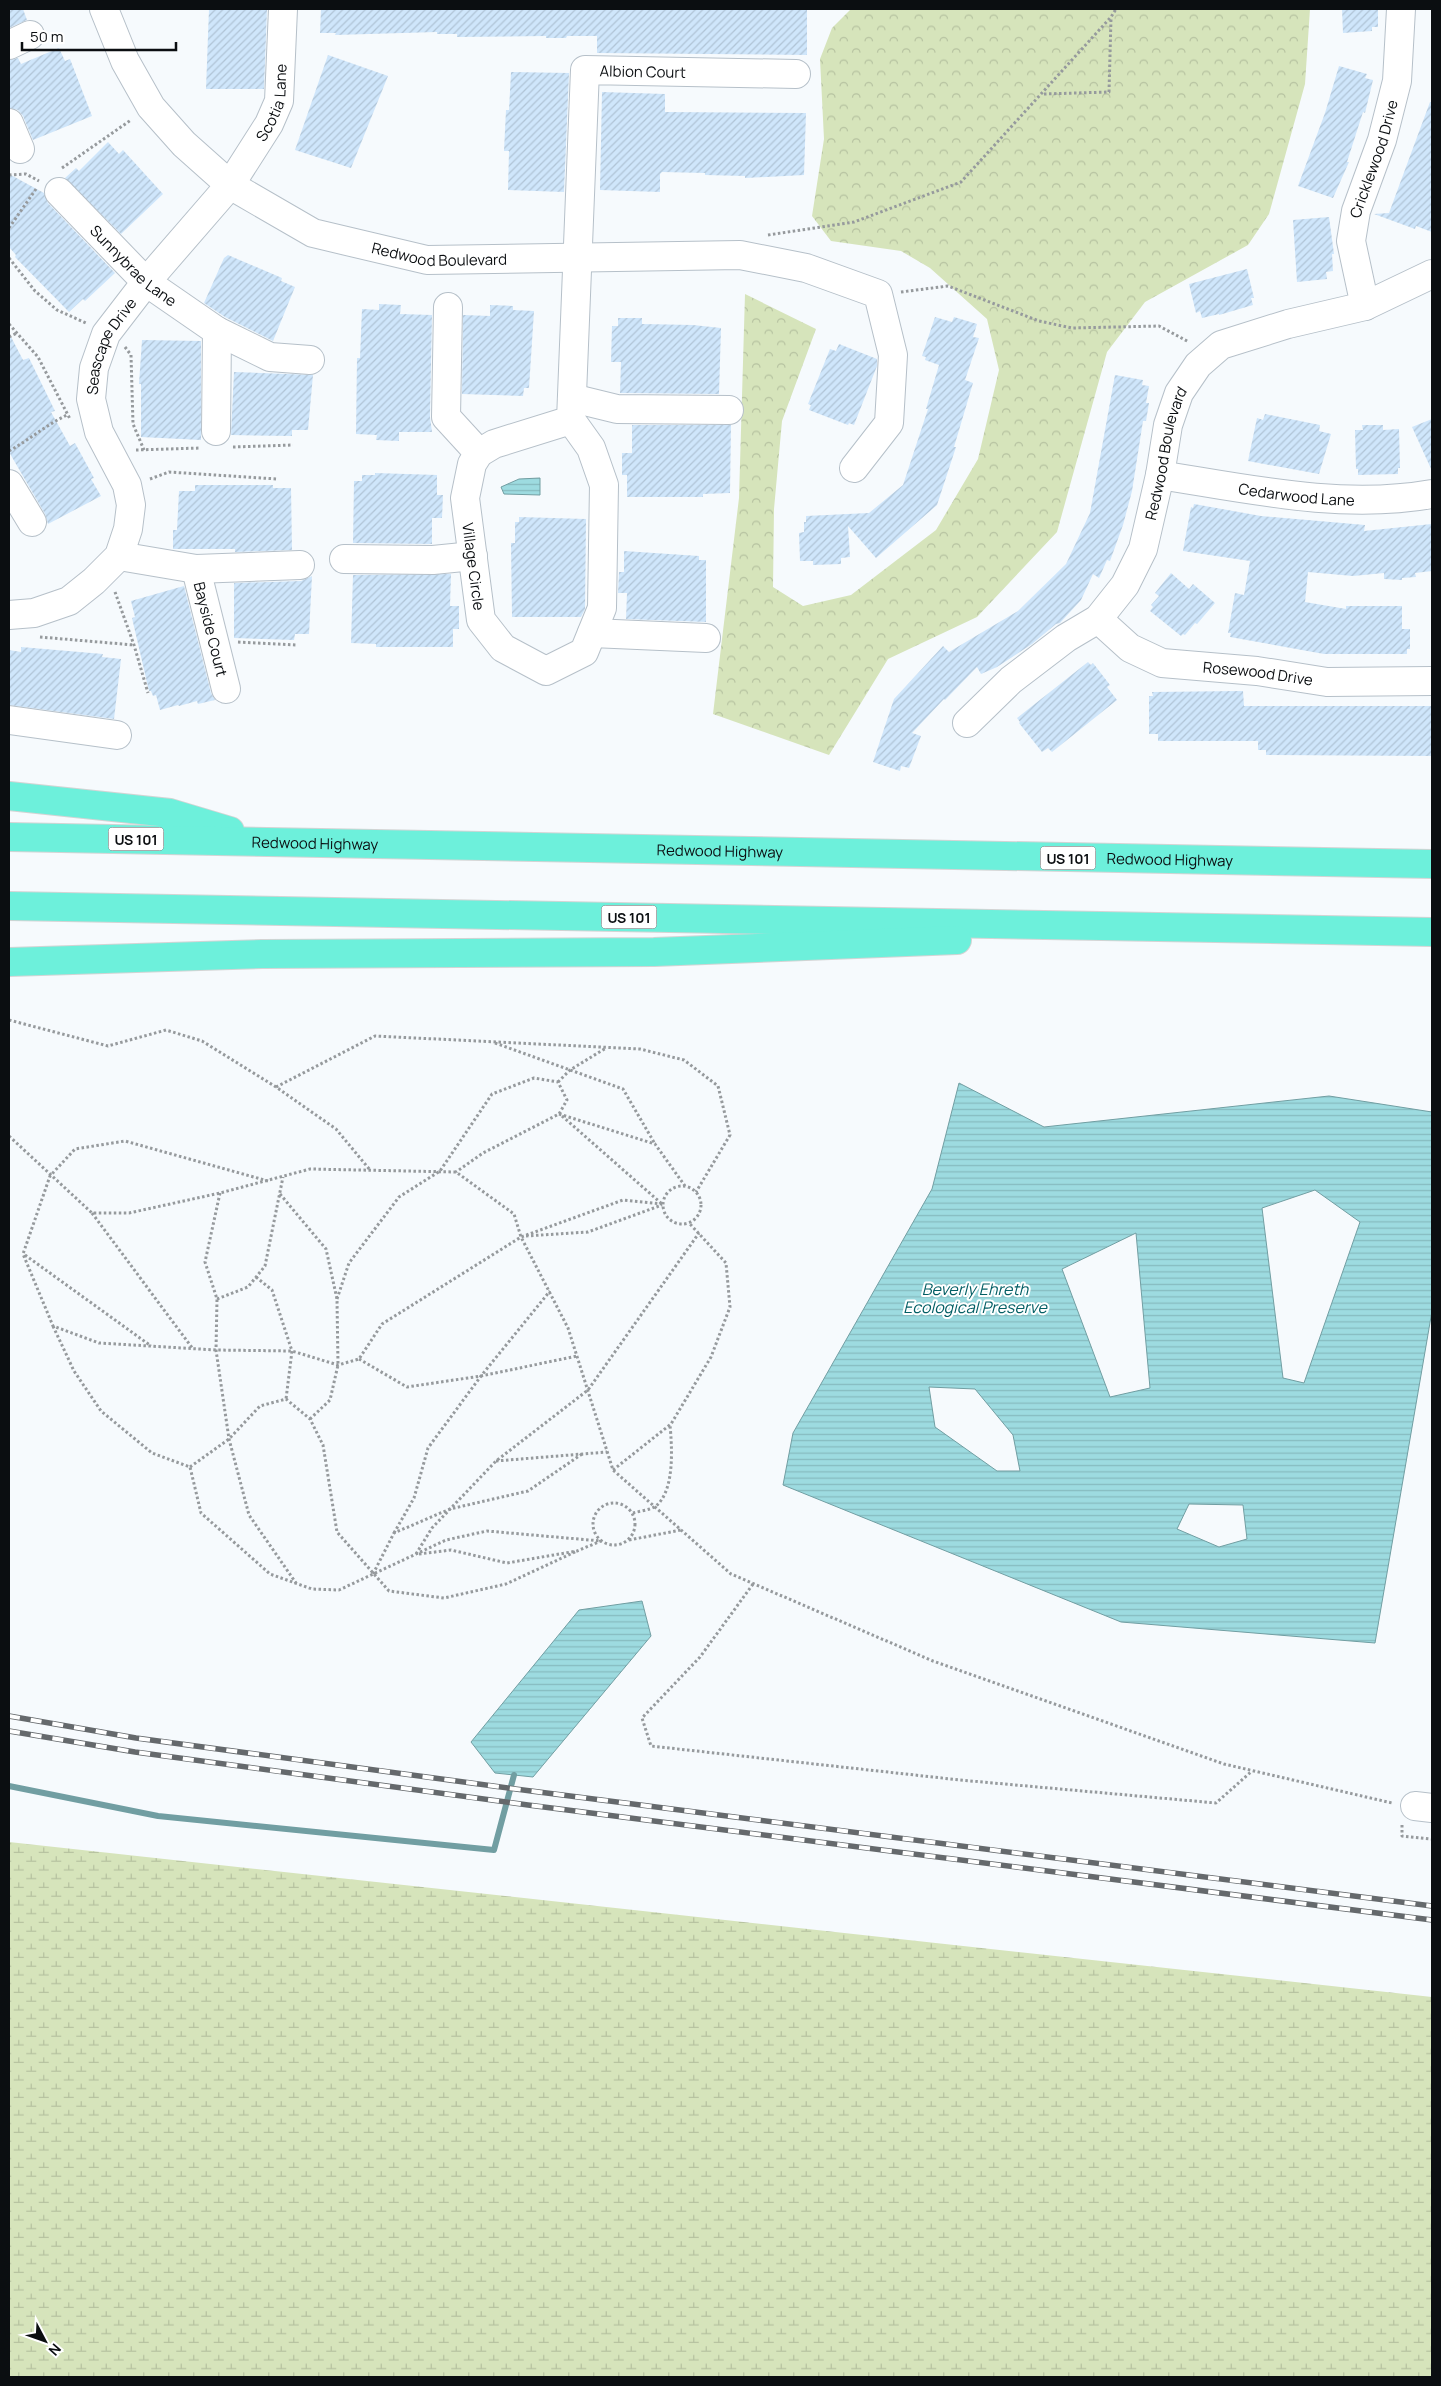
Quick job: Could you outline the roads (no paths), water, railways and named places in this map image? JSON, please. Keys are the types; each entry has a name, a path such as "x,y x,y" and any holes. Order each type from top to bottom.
{"highway":[{"path":"9,796 170,813 262,840"},
{"name":"Redwood Highway","path":"9,837 262,840 715,852 1432,864"},
{"name":"US 101","path":"9,906 1432,932"},
{"path":"9,962 262,954 654,952 1250,929"}],"street":[{"name":"Redwood Boulevard","path":"104,9 125,61 151,107 184,144 230,185 313,233 427,260 740,255 806,268 878,294 893,355 889,423 854,468"},
{"name":"Scotia Lane","path":"230,185 269,124 279,101 283,9"},
{"name":"Cricklewood Drive","path":"1365,306 1351,241 1356,210 1382,140 1397,81 1401,9"},
{"name":"Albion Court","path":"578,257 584,70 796,74"},
{"path":"9,123 20,149"},
{"name":"Sunnybrae Lane","path":"58,182 146,282 217,331 270,358 310,360"},
{"name":"Seascape Drive","path":"9,615 34,613 69,601 94,581 120,556 128,529 131,505 127,485 99,432 91,398 94,368 106,334 146,282 230,185"},
{"path":"572,409 578,257"},
{"name":"Redwood Boulevard","path":"967,723 1011,680 1066,638 1098,619 1124,585 1142,549 1160,475 1168,425 1179,393 1198,365 1221,345 1257,333 1365,306 1432,274"},
{"path":"448,307 446,417 479,453 494,444 572,409 729,410"},
{"path":"216,431 217,331"},
{"name":"Village Circle","path":"479,453 472,464 465,498 481,620 503,648 546,671 584,652 602,608 604,485 572,409"},
{"name":"Cedarwood Lane","path":"1160,475 1321,499 1409,498 1432,494"},
{"path":"9,484 32,522"},
{"name":"Bayside Court","path":"120,556 196,570 300,565"},
{"path":"344,559 434,560 473,556"},
{"name":"Bayside Court","path":"196,570 226,689"},
{"name":"Rosewood Drive","path":"1098,619 1130,648 1162,663 1257,671 1327,682 1432,681"},
{"path":"592,633 706,638"},
{"path":"9,720 117,734"}],"water":[{"path":"540,478 540,495 504,494 501,487 519,479"},
{"name":"Beverly Ehreth Ecological Preserve","path":"959,1083 1044,1127 1329,1096 1432,1112 1432,1311 1375,1643 1121,1622 783,1485 793,1433 932,1189","holes":["1315,1190 1360,1222 1304,1383 1283,1378 1262,1208","1136,1233 1150,1388 1110,1397 1062,1269","929,1387 975,1389 1013,1435 1020,1471 997,1471 935,1427","1189,1504 1243,1505 1247,1539 1219,1547 1177,1529"]},
{"path":"642,1601 651,1636 533,1777 495,1773 471,1742 579,1610"}],"waterway":[{"path":"9,1786 158,1816 494,1850 514,1775"}],"railway":[{"path":"9,1716 136,1738 531,1791 1432,1906"},
{"path":"9,1731 135,1752 528,1805 1432,1920"}]}
